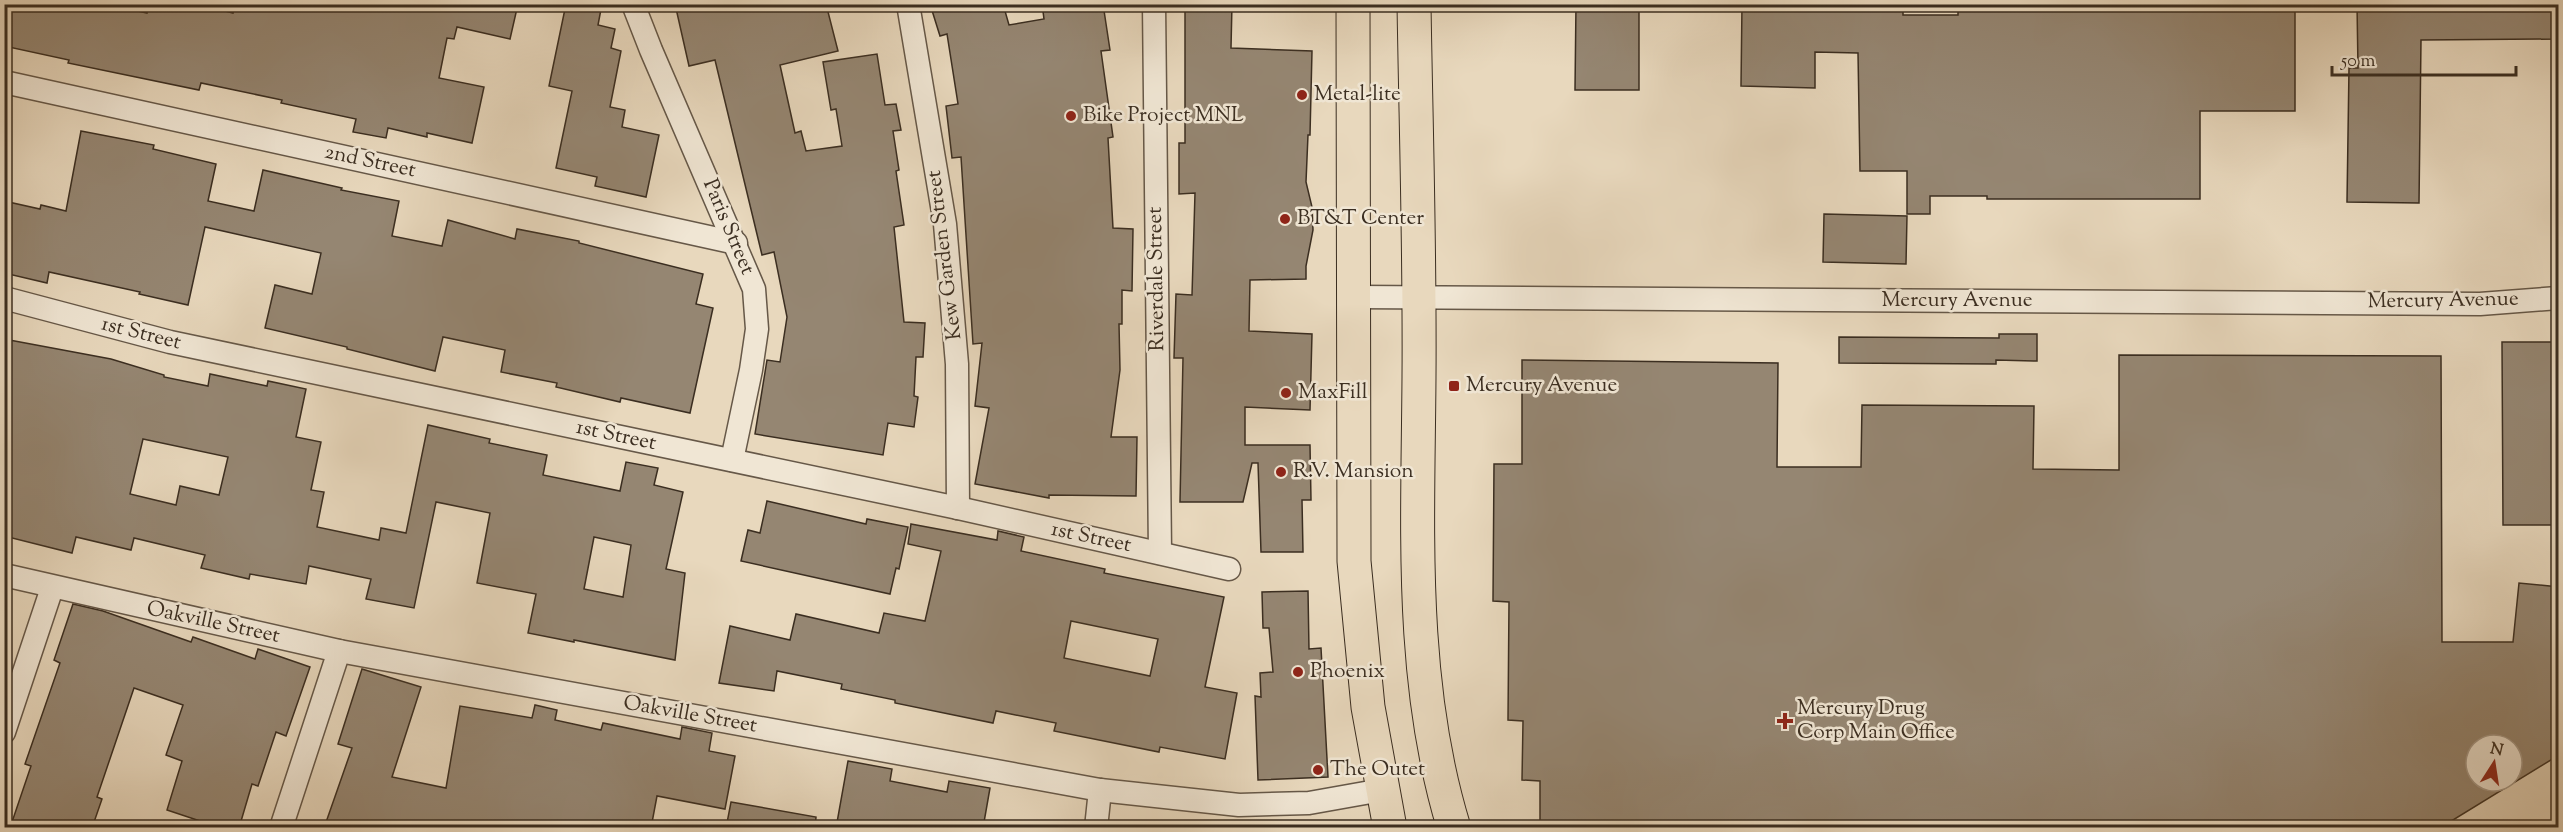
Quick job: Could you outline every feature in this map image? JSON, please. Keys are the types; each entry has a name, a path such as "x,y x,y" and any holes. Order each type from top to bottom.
{"main road":[{"path":"1353,4 1354,561 1368,707 1390,828"},
{"path":"1414,4 1419,299 1417,562 1427,700 1454,828"}],"street":[{"name":"Paris Street","path":"633,4 754,289 757,329 732,460"},
{"name":"Kew Garden Street","path":"908,4 945,224 957,364 958,508"},
{"name":"Riverdale Street","path":"1154,4 1160,553"},
{"name":"2nd Street","path":"4,82 736,243"},
{"name":"Mercury Avenue","path":"1355,297 2480,304 2559,298"},
{"name":"1st Street","path":"4,298 170,342 958,508 1229,569"},
{"name":"Oakville Street","path":"4,575 52,588 339,651 1100,789 1237,804 1309,803 1382,790"},
{"path":"4,732 52,588"},
{"path":"281,828 339,651"},
{"path":"1096,828 1100,789"}],"building":[{"path":"11,4 107,4 147,13 149,4 198,4 233,13 235,4 518,4 510,39 457,27 454,39 447,38 439,78 484,87 472,143 427,133 427,137 388,128 386,138 353,132 356,119 281,103 282,100 201,83 199,90 68,63 69,60 4,46"},
{"path":"566,4 602,4 598,25 615,29 611,48 621,51 610,107 625,110 622,127 659,135 646,197 595,186 597,177 556,168 572,91 549,86"},
{"path":"675,4 826,4 838,51 780,65 795,133 801,131 806,151 842,146 836,109 831,110 823,62 877,54 885,105 896,104 901,130 893,131 904,225 894,227 904,322 925,323 923,357 916,357 914,396 918,397 914,427 888,423 883,455 755,434 767,360 780,362 787,317 774,252 762,255 715,60 689,66"},
{"path":"930,4 1003,4 1009,25 1044,19 1042,4 1103,4 1110,50 1101,51 1113,137 1108,138 1113,228 1133,229 1132,291 1122,290 1122,324 1119,324 1120,370 1111,437 1137,437 1136,496 1049,495 1049,498 975,484 989,408 975,406 982,343 973,344 961,157 952,158 946,106 958,104 947,34 940,36"},
{"path":"1185,4 1232,4 1231,48 1312,51 1310,135 1308,135 1306,182 1312,207 1313,230 1306,266 1306,279 1250,280 1249,331 1312,334 1310,410 1245,407 1245,445 1310,445 1311,500 1302,500 1303,552 1261,552 1258,463 1252,463 1243,502 1180,502 1183,358 1174,358 1176,294 1192,295 1195,193 1179,194 1179,143 1185,143"},
{"path":"1576,4 1639,4 1639,90 1575,90"},
{"path":"1742,4 1903,4 1903,15 1958,15 1958,4 2295,4 2295,111 2200,111 2200,199 1987,199 1987,196 1930,196 1930,214 1907,214 1907,171 1860,171 1858,53 1815,52 1815,88 1741,86"},
{"path":"2357,4 2559,4 2559,39 2421,40 2419,203 2347,202 2349,68 2358,68"},
{"path":"81,131 154,145 153,149 216,164 208,201 254,211 263,170 342,188 341,190 399,201 392,236 442,246 448,220 515,239 517,229 579,241 579,243 703,274 696,304 713,308 690,413 621,398 620,402 556,387 557,383 501,372 505,350 443,337 435,371 265,328 275,285 312,294 321,253 205,227 188,305 49,272 47,283 4,273 4,201 40,209 41,205 66,211"},
{"path":"1824,214 1907,216 1906,264 1823,262"},
{"path":"1999,334 2037,334 2037,361 1996,360 1996,364 1839,363 1839,337 1999,338"},
{"path":"4,339 111,359 164,375 164,377 208,386 210,374 267,386 268,381 306,389 296,437 321,442 311,490 324,492 317,527 379,540 381,528 406,533 428,425 490,439 489,443 547,455 543,475 620,491 626,462 658,468 654,485 683,492 666,569 685,573 675,660 528,633 536,594 477,583 490,513 436,502 414,608 366,599 371,579 309,566 306,584 250,574 249,579 201,568 205,555 134,538 131,550 76,537 72,553 4,536 4,433 10,410 4,409","holes":["143,439 228,457 219,495 180,486 176,505 130,494","594,537 631,545 623,597 584,589"]},
{"path":"2502,342 2559,342 2559,525 2503,525"},
{"path":"2119,355 2441,356 2442,642 2513,642 2519,583 2559,587 2559,755 2524,776 2524,733 2464,733 2464,793 2497,793 2440,828 1540,828 1540,781 1522,780 1523,721 1508,720 1509,602 1493,601 1494,464 1522,464 1522,360 1778,363 1777,467 1861,467 1862,405 2034,406 2033,469 2119,470"},
{"path":"767,501 866,524 867,519 908,527 899,569 896,568 890,594 741,561 748,530 760,533"},
{"path":"911,524 997,540 998,531 1024,537 1021,551 1105,569 1104,573 1224,597 1205,687 1237,693 1225,759 1160,747 1159,752 1054,731 1056,723 996,711 993,723 895,703 895,700 841,689 842,684 777,671 774,691 719,683 730,626 790,640 796,614 879,633 884,613 925,621 941,551 908,544","holes":["1071,621 1158,639 1150,676 1064,658"]},
{"path":"1308,591 1309,649 1321,648 1328,777 1258,780 1255,696 1261,697 1260,673 1273,672 1269,628 1263,628 1262,592"},
{"path":"73,604 103,611 191,642 193,637 255,659 258,649 310,667 286,736 276,732 258,786 252,784 239,828 221,828 167,810 182,761 166,755 183,705 134,688 97,797 102,799 92,828 28,828 12,822 31,766 25,764 60,663 54,660"},
{"path":"362,669 421,687 392,777 446,788 460,706 532,718 535,705 557,710 555,720 601,730 603,723 680,739 682,727 712,733 709,751 735,756 725,809 657,796 651,828 324,828 352,748 338,744"},
{"path":"848,761 892,769 890,781 947,792 949,781 990,788 983,828 836,828"},
{"path":"731,802 816,817 815,828 726,828"}],"place":[{"name":"Metal-lite","path":"1302,95"},
{"name":"Bike Project MNL","path":"1071,116"},
{"name":"BT&T Center","path":"1285,219"},
{"name":"Mercury Avenue","path":"1454,386"},
{"name":"MaxFill","path":"1286,393"},
{"name":"R.V. Mansion","path":"1281,472"},
{"name":"Phoenix","path":"1298,672"},
{"name":"Mercury Drug Corp Main Office","path":"1785,721"},
{"name":"The Outet","path":"1318,770"}]}
